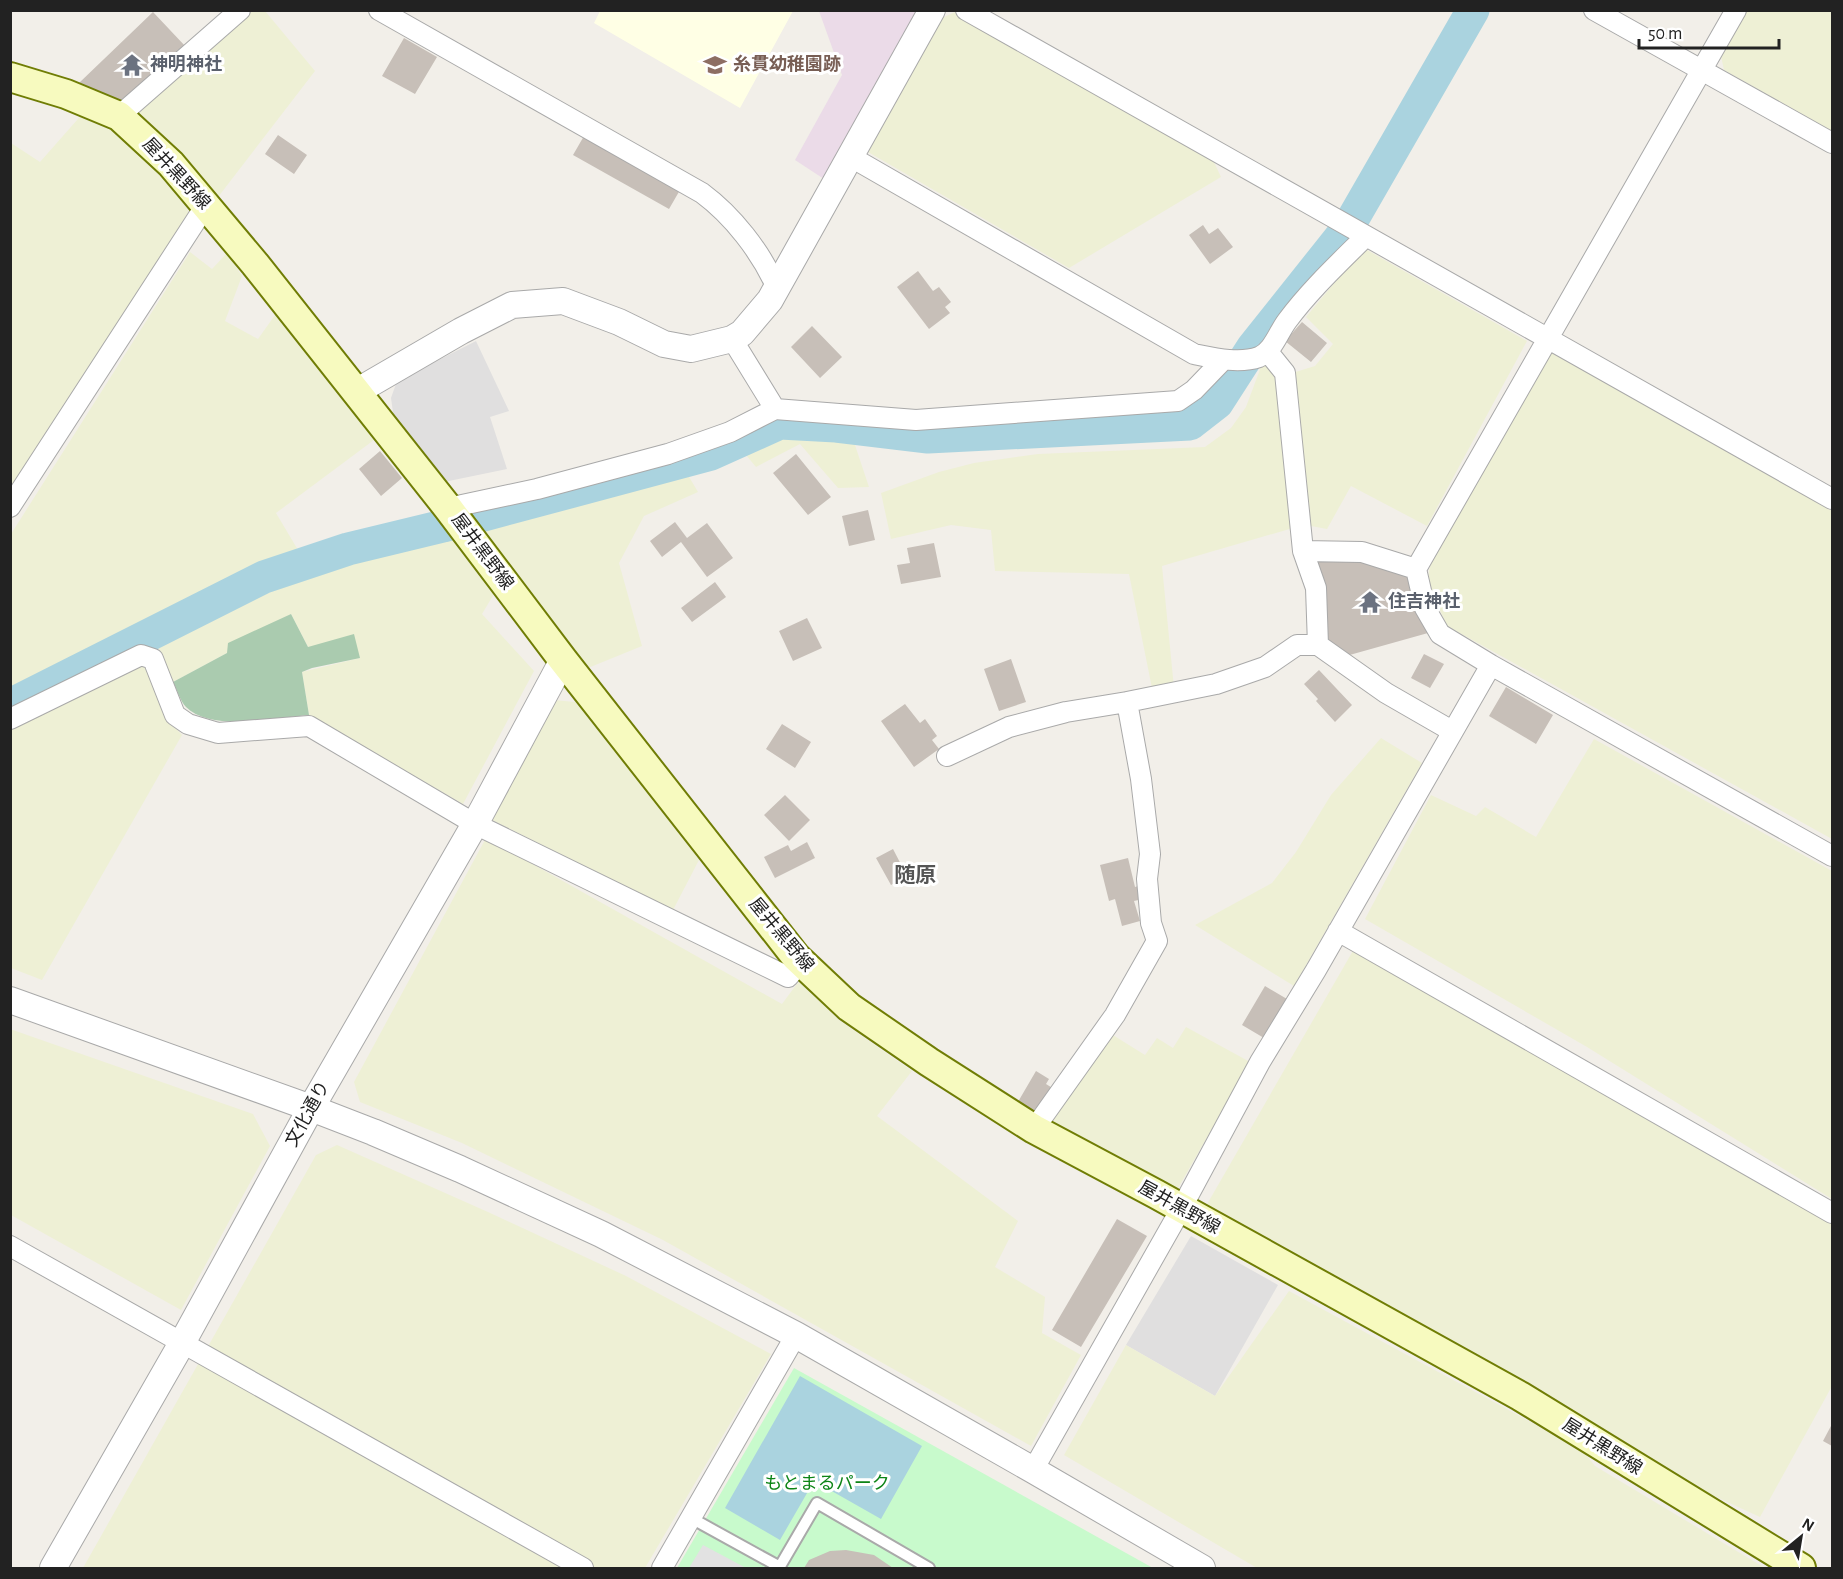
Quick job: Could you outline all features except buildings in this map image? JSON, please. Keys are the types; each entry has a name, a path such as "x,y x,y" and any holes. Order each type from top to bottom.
{"main road":[{"name":"屋井黒野線","path":"10,78 66,94 119,116 171,164 448,508 563,660 801,962 849,1007 929,1062 1034,1129 1520,1396 1801,1569"}],"street":[{"path":"119,116 240,10"},
{"path":"379,10 702,193 722,208 767,268 777,286"},
{"path":"356,392 461,331 512,305 563,301 620,322 664,344 691,349 732,339 742,333 770,300 932,10"},
{"path":"966,10 1833,499"},
{"path":"1594,10 1833,143"},
{"path":"1736,10 1416,569 1425,608 1440,634 1491,665 1833,856"},
{"path":"851,157 1194,354 1223,360 1257,358 1268,352 1300,306 1366,236"},
{"path":"10,507 206,205"},
{"path":"732,339 775,409"},
{"path":"1268,352 1285,373 1303,551 1317,588 1318,645"},
{"path":"448,508 537,489 668,454 730,432 775,409 916,420 1178,401 1194,390 1223,360"},
{"path":"1303,551 1362,552 1416,569"},
{"path":"947,756 1009,727 1066,712 1216,684 1265,667 1297,645 1318,645 1386,693 1452,731"},
{"path":"10,719 141,655 153,659 175,715 188,724 218,733 309,726 475,824 788,977 801,962"},
{"name":"文化通り","path":"53,1569 182,1343 311,1108 475,824 563,660"},
{"path":"1033,1470 1181,1209 1260,1062 1491,665"},
{"path":"1034,1129 1115,1015 1157,941 1150,923 1147,879 1150,854 1141,779 1126,702"},
{"path":"1338,931 1833,1213"},
{"path":"10,1000 311,1108 460,1169 601,1234 796,1335 1202,1569"},
{"path":"10,1246 583,1569"},
{"path":"662,1569 796,1335"}],"lane":[{"path":"691,1518 780,1568 817,1503 929,1569"}],"shaded area":[{"name":"糸貫幼稚園跡","path":"600,10 793,11 740,108 594,23"},
{"path":"250,11 265,11 315,71 215,201 174,149 138,113"},
{"path":"819,11 919,11 824,179 795,160 842,75"},
{"path":"1747,11 1832,11 1832,131 1724,70 1721,56"},
{"path":"955,12 1213,160 1221,177 1069,268 868,152 938,20"},
{"path":"85,111 113,128 149,158 194,218 11,490 11,143 40,162"},
{"path":"1367,250 1527,341 1427,526 1351,486 1327,529 1311,526 1289,374 1315,366 1333,344 1306,317 1360,252"},
{"path":"190,252 212,269 227,253 242,276 225,321 258,339 275,315 378,437 276,513 298,550 11,695 11,534"},
{"path":"476,341 509,411 490,417 507,469 444,482 394,419 391,398 397,381"},
{"path":"1552,351 1832,511 1832,839 1447,626 1427,581 1431,562"},
{"path":"1262,364 1279,374 1293,528 1162,566 1174,688 1153,693 1129,574 995,571 991,530 951,525 891,539 881,493 939,472 974,463 1038,454 1205,447 1231,428 1246,407"},
{"path":"784,429 853,439 869,487 838,488 800,444 756,467 741,449"},
{"path":"685,470 698,492 644,516 619,563 642,646 588,668 476,524"},
{"path":"454,531 497,589 482,614 534,671 463,804 309,715 302,672 360,658 308,647 291,614 227,653 173,682 156,642 315,569"},
{"path":"291,614 308,647 354,634 360,658 302,672 309,715 244,722 227,721 197,715 186,707 173,682 227,653 228,643"},
{"path":"137,663 151,669 169,721 182,735 42,980 11,968 11,728"},
{"path":"554,700 585,703 699,860 673,910 490,819"},
{"path":"1381,738 1422,763 1294,986 1195,925 1272,883 1296,852 1331,795"},
{"path":"1594,739 1832,871 1832,1199 1587,1047 1365,919 1431,795 1476,816 1485,807 1536,837"},
{"path":"486,838 782,1004 799,981 839,1020 912,1071 877,1116 1018,1221 995,1267 1045,1297 1042,1333 1081,1355 1031,1446 663,1240 462,1143 360,1102 354,1082"},
{"path":"1354,949 1832,1224 1832,1386 1760,1517 1688,1484 1574,1411 1206,1206"},
{"path":"1186,1027 1250,1062 1177,1190 1050,1121 1108,1032 1145,1055 1157,1038 1173,1048"},
{"path":"10,1029 253,1114 270,1146 181,1310 11,1215"},
{"path":"337,1145 626,1276 771,1354 645,1568 83,1568 316,1155"},
{"path":"1191,1236 1278,1285 1215,1396 1126,1345"},
{"path":"1289,1291 1582,1450 1595,1466 1765,1568 1257,1568 1064,1455 1126,1345 1215,1396"},
{"path":"703,1545 746,1568 689,1568"}],"green space":[{"name":"もとまるパーク","path":"794,1368 1153,1568 677,1568"}],"water":[{"path":"800,1376 922,1446 881,1519 814,1481 780,1540 725,1508"}],"waterway":[{"path":"10,705 264,577 348,549 443,526 711,454 780,423 836,426 928,437 1190,424 1217,403 1253,347 1347,229 1473,10"}],"place":[{"name":"神明神社","path":"132,65"},
{"name":"糸貫幼稚園跡","path":"715,65"},
{"name":"住吉神社","path":"1370,602"}],"district":[{"name":"随原","path":"915,875"}]}
